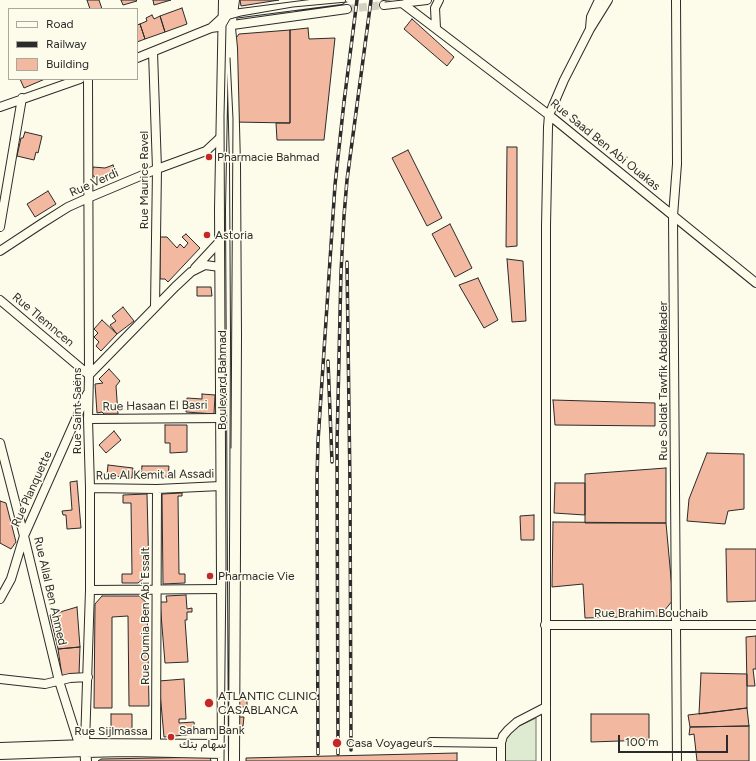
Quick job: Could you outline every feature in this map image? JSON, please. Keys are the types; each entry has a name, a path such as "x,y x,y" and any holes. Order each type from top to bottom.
{"main road":[{"name":"Boulevard Bahmad","path":"224,0 228,16"},
{"name":"Boulevard Bahmad","path":"223,753 221,589 221,137 227,26 228,16 234,0"},
{"name":"Boulevard Bahmad","path":"227,26 234,165 236,336 234,761"},
{"name":"Rue Sijlmassa","path":"84,750 156,744 223,753"},
{"name":"Rue Sijlmassa","path":"84,750 223,753"}],"street":[{"path":"138,58 211,28 228,16 341,0"},
{"path":"384,5 426,0"},
{"path":"436,28 435,8 438,0"},
{"path":"590,28 591,17 599,0"},
{"path":"546,761 545,625 547,133 549,115 564,80 590,28 608,0"},
{"name":"Rue Soldat Tawfik Abdelkader","path":"676,0 677,164 673,216 677,761"},
{"name":"Rue Saad Ben Abi Ouakas","path":"402,3 549,115 756,283"},
{"path":"211,28 347,9"},
{"name":"Rue Maurice Ravel","path":"153,52 157,169 155,307"},
{"path":"0,107 22,98 77,80"},
{"name":"Rue Saint Saëns","path":"84,750 88,677 90,590 88,419 88,80"},
{"path":"0,227 22,98"},
{"name":"Rue Verdi","path":"0,251 40,224 88,198 157,169 206,151 221,137"},
{"path":"206,151 221,154"},
{"path":"89,375 220,241"},
{"path":"191,272 202,266 208,265 220,267"},
{"name":"Rue Tlemncen","path":"0,300 89,375"},
{"name":"Rue Planquette","path":"0,599 11,579 24,536 88,390"},
{"name":"Rue Hasaan El Basri","path":"88,419 222,418"},
{"name":"Rue Allal Ben Ahmed","path":"0,443 59,681 84,750"},
{"path":"0,468 4,455"},
{"name":"Rue Al Kemit al Assadi","path":"90,488 157,489 221,486"},
{"name":"Rue Oumia Ben Abi Essalt","path":"156,744 157,489"},
{"path":"90,590 221,589"},
{"name":"Rue Brahim Bouchaib","path":"545,625 756,625"},
{"path":"0,679 45,684 70,678 88,677"},
{"path":"501,761 501,743 503,736 508,730 517,722 546,707"},
{"path":"431,742 501,743"},
{"name":"Rue Sijlmassa","path":"0,747 84,750"},
{"name":"Rue Sijlmassa","path":"0,755 84,750"}],"green space":[{"path":"536,718 536,761 498,761 509,731"}],"building":[{"path":"87,0 99,0 102,8 90,8"},
{"path":"121,0 136,0 137,1 123,5"},
{"path":"153,0 171,0 154,5"},
{"path":"240,0 279,0 241,6"},
{"path":"182,8 187,24 165,32 160,16"},
{"path":"152,15 154,19 160,16 165,32 145,39 140,24 147,21 146,18"},
{"path":"412,19 454,57 447,66 404,29"},
{"path":"140,24 145,39 138,42 138,25"},
{"path":"308,28 309,39 335,38 324,140 277,140 276,123 290,123 290,30"},
{"path":"290,30 290,123 234,122 233,42 239,34"},
{"path":"20,80 43,80 24,88"},
{"path":"25,132 42,136 38,153 36,152 34,160 17,156 21,138 23,138"},
{"path":"507,147 517,147 517,246 506,247"},
{"path":"408,150 442,218 427,226 392,158"},
{"path":"113,165 116,173 104,178 101,181 92,175 93,167 105,168"},
{"path":"48,191 56,204 35,217 27,204"},
{"path":"450,224 472,268 455,277 432,234"},
{"path":"186,234 200,248 168,282 165,279 160,279 160,237 167,237 177,248 180,244 184,248 188,243 182,237"},
{"path":"507,259 523,261 526,321 512,322"},
{"path":"478,278 498,320 484,328 459,285"},
{"path":"197,287 211,287 212,296 197,296"},
{"path":"123,307 134,321 117,334 110,325 116,321 112,316"},
{"path":"102,320 117,334 101,351 96,346 99,342 94,337 98,333 94,329"},
{"path":"109,369 120,381 116,386 118,414 104,414 102,412 97,413 95,384 103,383 99,379"},
{"path":"202,394 215,395 214,414 186,412 187,398 202,399"},
{"path":"553,400 655,403 655,426 555,425"},
{"path":"165,425 187,425 187,452 170,453 170,443 165,443"},
{"path":"114,431 121,440 106,453 99,445"},
{"path":"707,453 744,454 744,509 728,511 725,524 687,521 689,499"},
{"path":"108,465 133,468 132,478 107,475"},
{"path":"142,466 169,466 168,477 141,477"},
{"path":"666,468 666,523 585,523 585,474"},
{"path":"77,481 81,528 67,529 66,515 63,515 62,511 72,510 70,482"},
{"path":"555,483 585,483 585,515 554,513"},
{"path":"182,493 182,496 178,496 179,574 185,574 185,583 163,584 162,494"},
{"path":"147,494 149,574 138,583 122,583 122,574 132,574 131,503 123,503 123,495"},
{"path":"0,501 6,503 16,542 11,549 0,543"},
{"path":"534,515 534,540 521,540 520,516"},
{"path":"553,522 666,523 673,600 660,616 585,618 583,584 552,587"},
{"path":"726,549 756,549 756,601 727,602"},
{"path":"186,595 187,609 192,608 192,612 187,612 187,620 185,620 188,662 165,663 160,602 167,602 166,596"},
{"path":"102,596 139,596 147,603 149,706 129,706 128,616 112,617 112,708 94,708 95,604"},
{"path":"77,607 80,647 58,649 50,615"},
{"path":"756,636 756,669 753,669 755,686 747,686 746,637"},
{"path":"80,647 79,675 62,676 58,649"},
{"path":"701,673 747,674 747,708 699,714"},
{"path":"184,679 186,719 179,719 179,723 194,722 195,734 164,737 159,681"},
{"path":"236,696 247,697 247,707 239,707 239,717 244,717 243,726 237,727"},
{"path":"747,708 749,726 690,727 688,715"},
{"path":"111,714 132,714 132,734 111,734"},
{"path":"591,714 649,714 649,740 591,742"},
{"path":"749,726 749,761 697,761 694,734 689,735 690,727"},
{"path":"457,753 457,761 246,761 246,758"},
{"path":"210,757 211,761 98,761 101,759"}],"tunnel":[{"path":"347,9 384,5"}],"tram line":[{"path":"385,2 403,0"},
{"path":"224,761 226,566 224,116 226,26 230,19 241,16 293,7 347,2"},
{"path":"230,58 233,119 231,448"}],"railway":[{"path":"318,754 318,441 335,185 357,0"},
{"path":"338,754 337,444 341,272 347,180 371,0"},
{"path":"347,262 351,750"},
{"path":"328,361 332,462"}],"place":[{"name":"Pharmacie Bahmad","path":"209,157"},
{"name":"Astoria","path":"207,235"},
{"name":"Pharmacie Vie","path":"210,576"},
{"name":"ATLANTIC CLINIC CASABLANCA","path":"209,703"},
{"name":"Saham Bank سهام بنك","path":"171,737"},
{"name":"Casa Voyageurs","path":"337,743"}]}
